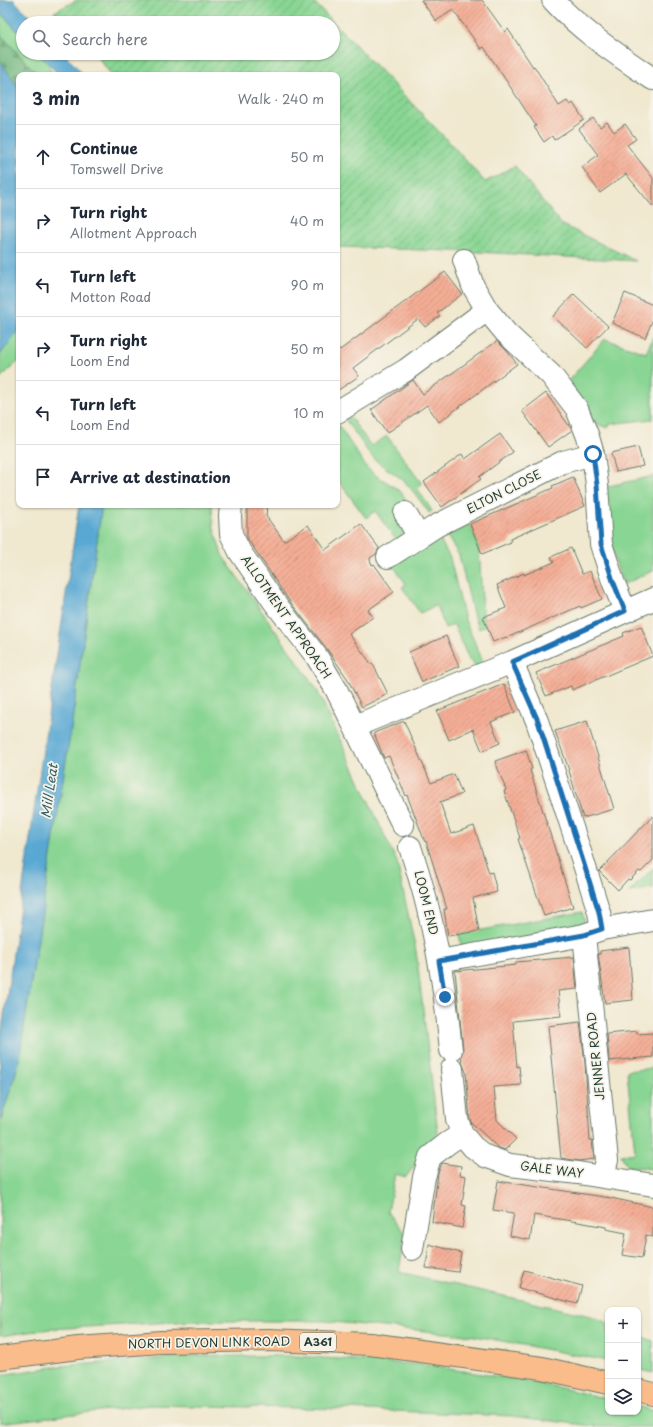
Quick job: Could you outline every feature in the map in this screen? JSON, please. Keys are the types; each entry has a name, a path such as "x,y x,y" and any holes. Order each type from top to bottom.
{"highway":[{"name":"NORTH DEVON LINK ROAD","path":"0,1358 78,1348 161,1342 269,1340 370,1344 542,1368 605,1382"},
{"path":"641,1391 653,1394"}],"street":[{"path":"553,0 562,11 603,44 653,79"},
{"path":"464,260 473,286 487,310 506,333 552,375 578,409 593,454 597,485 601,544 625,611"},
{"path":"340,410 406,370 487,310"},
{"name":"ELTON CLOSE","path":"388,557 436,526 563,462 593,454"},
{"name":"ALLOTMENT APPROACH","path":"231,508 231,534 240,552 275,603 317,657 336,689 355,726 403,825"},
{"path":"405,513 419,537"},
{"path":"355,726 512,662 653,599"},
{"name":"JENNER ROAD","path":"512,662 538,721 599,912 593,932 607,1160 603,1177"},
{"name":"LOOM END","path":"410,847 430,912 445,997 452,1060"},
{"path":"439,961 653,920"},
{"name":"GALE WAY","path":"452,1060 456,1119 462,1134 472,1147 485,1156 510,1164 653,1185"},
{"path":"412,1249 424,1177 430,1157 462,1134"}],"green space":[{"path":"77,0 312,0 327,16 58,16 54,12"},
{"path":"0,12 16,29 16,51 1,35"},
{"path":"340,29 452,145 485,182 515,166 561,224 636,261 477,252 340,247 340,72 109,72 100,60 340,60"},
{"path":"0,34 16,51 16,60 24,60 35,72 16,72 16,84 0,61"},
{"path":"24,60 45,60 51,66 49,68 52,72 35,72"},
{"path":"16,333 16,364 0,378 0,355"},
{"path":"653,337 653,419 610,424 607,428 593,422 569,380 605,339 646,353"},
{"path":"350,417 371,446 387,436 422,484 417,488 432,511 429,513 414,492 403,480 372,457 345,419"},
{"path":"340,428 367,468 402,493 410,508 403,534 399,540 394,537 375,511 366,518 340,483"},
{"path":"653,476 653,571 624,584 612,549 605,487"},
{"path":"102,508 212,508 213,524 222,555 316,688 397,862 416,951 438,1133 406,1177 395,1174 388,1212 405,1234 399,1272 591,1316 605,1322 605,1360 475,1336 324,1321 193,1321 50,1329 0,1336 0,1122 18,1066 72,722"},
{"path":"466,519 470,524 479,547 483,617 486,626 479,629 474,617 459,555 443,530"},
{"path":"436,533 450,558 465,620 484,664 476,666 469,660 454,625 445,628 437,605 420,613 402,587 406,584 392,564"},
{"path":"653,868 653,888 629,892"},
{"path":"582,912 585,922 579,927 462,948 459,934"},
{"path":"653,1068 653,1169 627,1166 621,1155 635,1153 627,1071"},
{"path":"641,1336 653,1341 653,1373 641,1370"},
{"path":"194,1356 296,1356 425,1365 544,1384 605,1398 605,1415 641,1415 641,1407 653,1411 653,1427 600,1427 512,1416 344,1409 149,1405 0,1423 0,1375 60,1366"}],"water":[{"path":"0,0 14,0 29,16 16,16 16,29 0,12"},
{"path":"45,60 70,60 81,72 56,72"},
{"path":"0,61 16,84 16,333 0,355"},
{"name":"Mill Leat","path":"79,508 102,508 72,722 18,1066 0,1122 0,1042"}],"building":[{"path":"421,0 482,0 505,32 508,29 533,67 534,66 559,106 567,101 570,105 573,103 584,120 554,140 552,136 544,142 534,127 536,126 484,47 481,49 453,10 436,21"},
{"path":"593,118 600,127 607,122 614,132 625,124 636,139 627,145 653,178 653,207 626,174 600,193 582,167 598,155 579,129"},
{"path":"445,272 462,294 437,313 440,316 425,327 418,319 353,368 359,376 340,389 340,350"},
{"path":"625,293 653,305 653,319 645,338 612,323"},
{"path":"574,294 608,326 587,348 553,316"},
{"path":"497,341 517,364 439,422 427,405 387,433 371,410 413,380 423,394"},
{"path":"546,393 572,430 548,447 522,411"},
{"path":"500,434 513,452 479,477 481,479 442,507 424,482 462,454 465,459"},
{"path":"638,447 643,466 616,472 611,453"},
{"path":"573,477 585,506 510,539 511,542 482,554 470,524 553,488 552,486"},
{"path":"247,508 267,508 266,516 284,541 308,525 325,550 361,524 379,548 376,554 370,558 372,565 374,564 394,592 368,610 373,617 349,634 372,665 373,664 388,694 362,707 347,678 327,649 288,599 247,538"},
{"path":"571,548 582,574 590,571 602,599 581,608 580,606 506,638 493,642 483,617 506,608 497,585 554,562 551,557"},
{"path":"641,626 653,656 572,690 571,686 546,696 536,673 624,636 623,633"},
{"path":"446,636 459,666 422,682 409,652"},
{"path":"504,684 515,712 491,722 500,743 482,751 473,729 449,740 437,711"},
{"path":"404,721 431,783 454,774 462,794 440,802 451,834 474,826 489,873 492,872 497,892 473,898 479,931 448,936 444,909 447,909 426,841 425,842 407,795 406,796 389,756 384,758 374,733"},
{"path":"587,721 614,809 583,818 568,767 555,731"},
{"path":"526,750 532,769 530,770 573,907 544,916 518,839 520,838 504,791 506,790 495,761"},
{"path":"653,816 653,860 641,872 639,871 630,880 628,879 618,890 599,871"},
{"path":"629,947 633,1000 605,1003 598,954 600,954 600,951"},
{"path":"574,957 577,989 558,991 561,1016 513,1021 517,1067 519,1066 521,1085 494,1087 497,1120 516,1139 505,1150 497,1147 471,1122 470,1119 466,1072 461,1056 463,1049 455,971 516,965 516,962"},
{"path":"580,1022 585,1063 590,1140 592,1140 594,1159 579,1161 561,1158 548,1026"},
{"path":"637,1031 637,1034 653,1033 653,1057 609,1061 607,1034"},
{"path":"442,1163 461,1166 460,1175 466,1176 462,1205 466,1206 462,1228 432,1222 438,1173"},
{"path":"498,1181 611,1198 653,1207 653,1237 646,1235 642,1258 622,1255 626,1233 606,1229 606,1227 534,1215 530,1240 510,1236 514,1213 493,1210"},
{"path":"429,1244 461,1253 458,1272 426,1268"},
{"path":"524,1270 582,1286 577,1304 519,1288"}],"route":[{"path":"445,997 439,961 584,935 602,929 599,912 538,721 512,662 625,611 601,544 598,518 597,485 593,454"}]}
